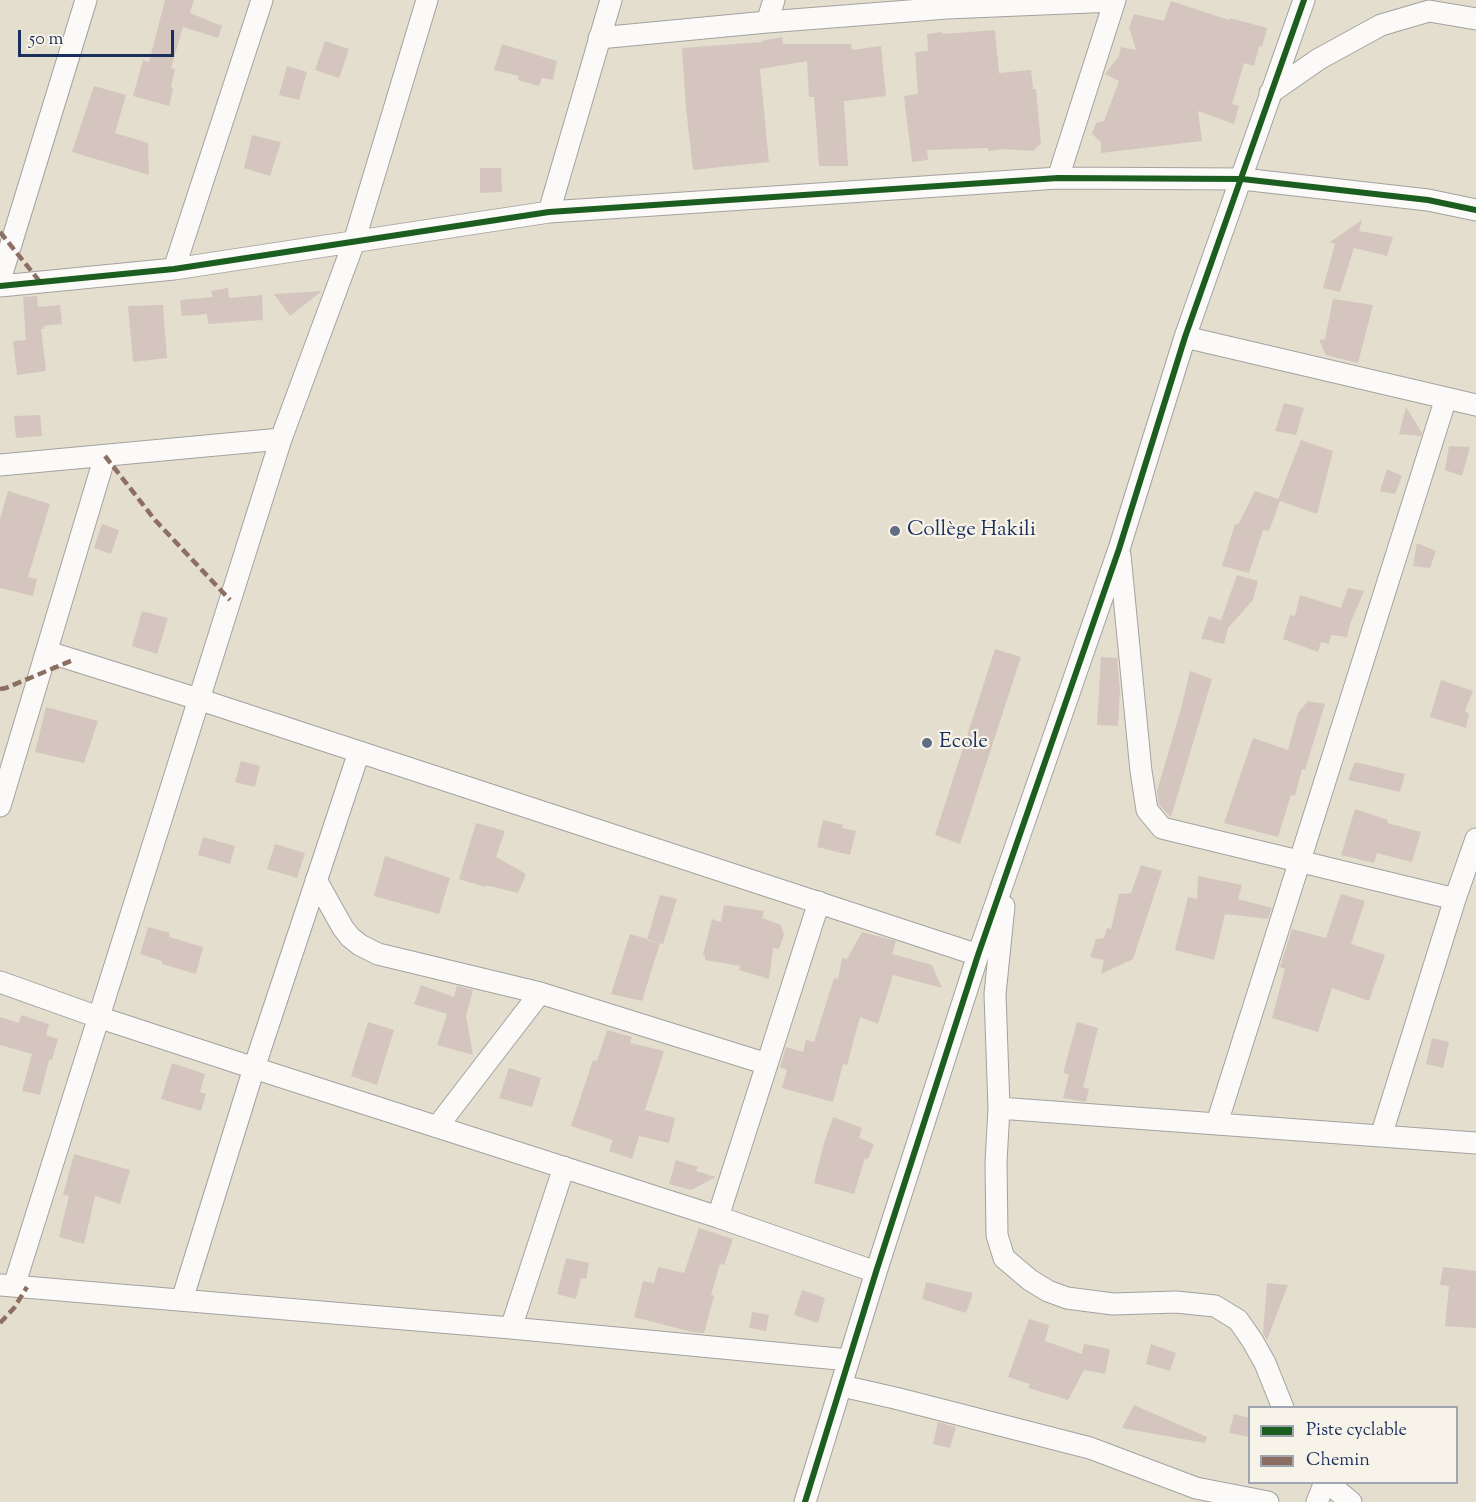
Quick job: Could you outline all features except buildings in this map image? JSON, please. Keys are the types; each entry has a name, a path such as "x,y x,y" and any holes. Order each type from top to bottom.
{"street":[{"path":"0,280 86,0"},
{"path":"174,269 262,0"},
{"path":"427,0 354,242 281,439 98,1017 7,1286 511,1328 849,1360"},
{"path":"549,212 598,38 611,0"},
{"path":"767,22 774,0"},
{"path":"805,1502 978,955 1119,549 1185,337 1304,0"},
{"path":"598,38 948,4 1115,1 1058,178"},
{"path":"1270,93 1319,59 1382,25 1429,11 1476,20"},
{"path":"0,286 174,269 549,212 1058,178 1242,179 1428,200 1476,210"},
{"path":"1185,337 1476,405"},
{"path":"1217,1123 1446,398"},
{"path":"0,465 281,439"},
{"path":"0,806 105,456"},
{"path":"1119,549 1141,771 1147,810 1162,828 1455,899"},
{"path":"48,652 978,955"},
{"path":"182,1300 254,1068 359,752"},
{"path":"1381,1136 1476,839"},
{"path":"1009,866 995,994 999,1108 996,1162 997,1235 1004,1258 1039,1285 1067,1298 1113,1304 1176,1302 1215,1306 1239,1320 1265,1363 1283,1406"},
{"path":"316,880 343,928 360,945 378,954 540,993 767,1064"},
{"path":"718,1216 819,902"},
{"path":"0,982 254,1068 718,1216 876,1272"},
{"path":"436,1127 540,993"},
{"path":"999,1108 1476,1143"},
{"path":"511,1328 564,1167"},
{"path":"842,1386 1090,1448 1196,1488 1268,1502"},
{"path":"1317,1502 1325,1484"},
{"path":"1328,1484 1351,1502"}],"marked path":[{"path":"0,232 41,283"},
{"path":"105,456 155,520 230,600"},
{"path":"0,689 73,660"},
{"path":"0,1323 14,1308 27,1287"}],"cycle path":[{"path":"805,1502 978,955 1119,549 1185,337 1304,0"},
{"path":"0,286 174,269 549,212 1058,178 1242,179 1428,200 1476,210"}],"place":[{"name":"Collège Hakili","path":"895,531"},
{"name":"Ecole","path":"927,743"}]}
